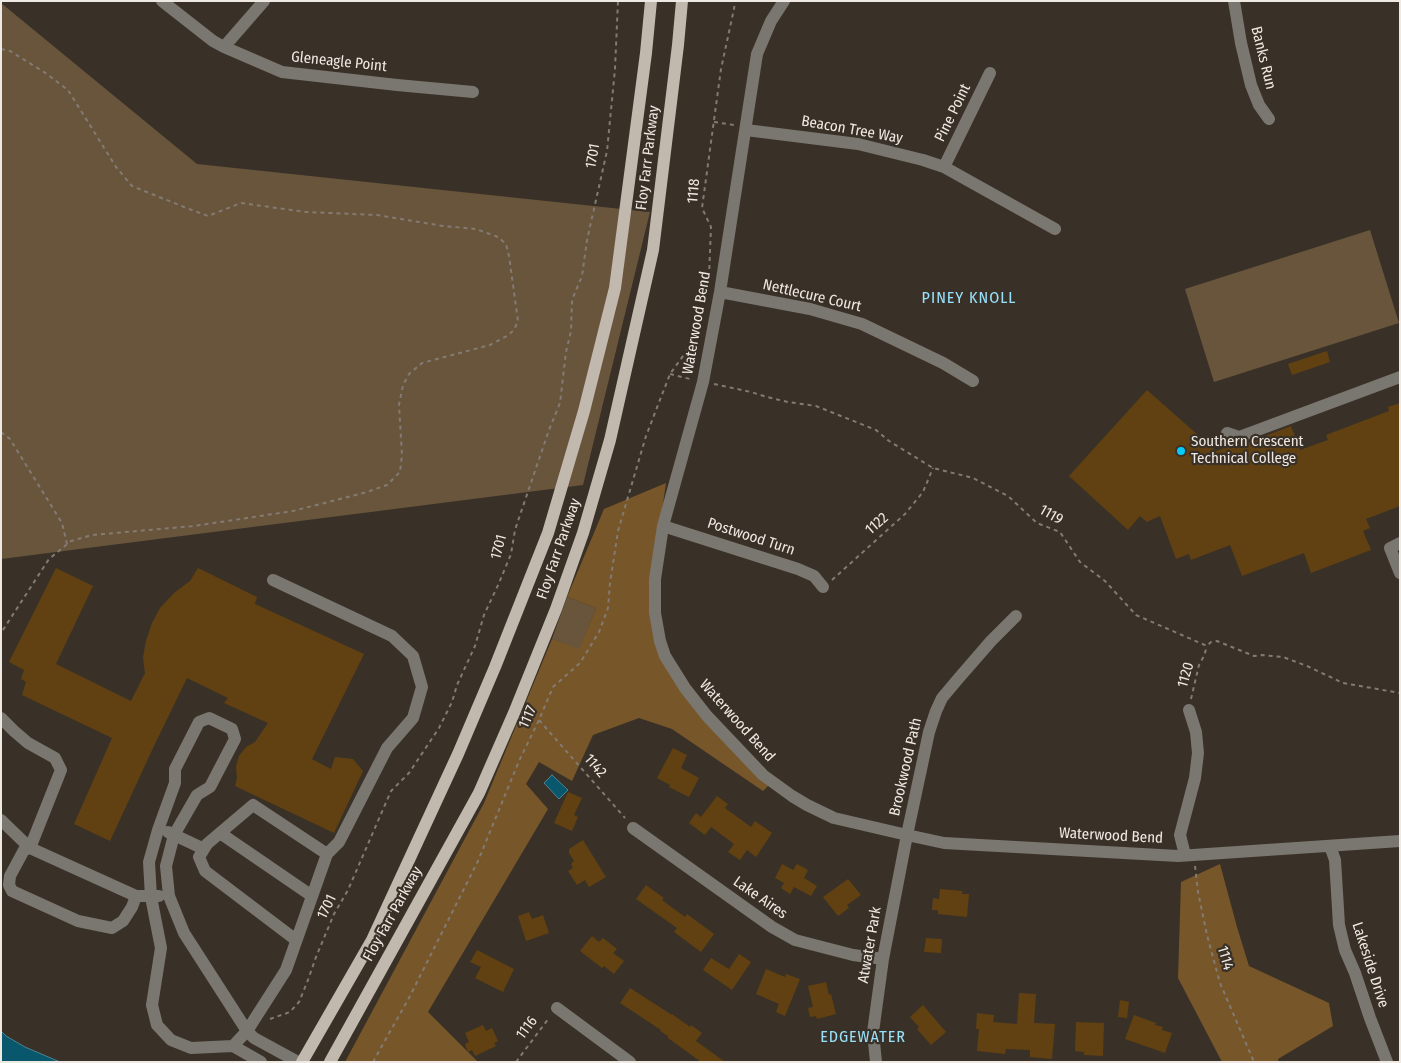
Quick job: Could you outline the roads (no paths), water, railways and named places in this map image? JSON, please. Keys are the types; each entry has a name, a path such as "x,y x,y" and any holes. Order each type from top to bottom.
{"main road":[{"name":"Floy Farr Parkway","path":"302,1062 376,931 462,746 548,533 584,411 615,288 646,53 651,1"},
{"name":"Floy Farr Parkway","path":"330,1062 479,793 556,609 583,533 610,440 653,250 682,1"}],"street":[{"name":"Gleneagle Point","path":"162,1 205,35 224,47 282,72 473,92"},
{"path":"224,47 264,1"},
{"name":"Waterwood Bend","path":"784,1 770,21 757,54 720,292 703,382 663,526 655,578 655,613 660,641 665,656 695,702 763,775 807,805 834,818 944,843 1190,855 1400,841"},
{"name":"Banks Run","path":"1234,1 1251,85 1259,105 1269,119"},
{"name":"Pine Point","path":"944,167 990,73"},
{"name":"Beacon Tree Way","path":"746,129 858,144 944,167 1055,229"},
{"name":"Nettlecure Court","path":"720,292 810,309 862,324 943,363 973,380"},
{"path":"1227,433 1239,437 1400,377"},
{"name":"Postwood Turn","path":"663,526 798,569 814,576 824,587"},
{"path":"1400,543 1390,548 1400,573"},
{"path":"273,580 392,636 413,656 422,687 414,718 387,748 339,842 326,854 286,970 251,1034 233,1046 191,1048 170,1040 157,1025 152,1005 160,948 151,897 150,862 159,827 174,783 174,769 199,722 209,718 232,729 235,739 210,786 197,795 174,835 166,866 169,896 184,933 251,1034 298,1062"},
{"name":"Brookwood Path","path":"907,835 929,732 942,698 991,641 1016,616"},
{"path":"1189,710 1196,732 1198,753 1195,778 1180,835 1190,855"},
{"path":"1,718 28,743 55,758 62,770 30,848 24,850 10,876 9,885 12,891 78,921 112,928 123,921 132,907 136,896"},
{"path":"296,940 205,871 199,858 207,844 253,804 326,854"},
{"path":"1,820 30,848 136,896 169,896"},
{"path":"159,827 204,850"},
{"name":"Lake Aires","path":"634,828 772,927 795,940 853,955 883,959"},
{"path":"220,833 312,896"},
{"name":"Atwater Park","path":"876,1062 873,1032 883,959 907,835"},
{"name":"Lakeside Drive","path":"1330,846 1335,860 1339,925 1345,950 1387,1062"},
{"path":"557,1008 630,1062"},
{"path":"233,1046 260,1062"}],"water":[{"path":"552,775 568,790 559,799 544,783"},
{"path":"1,1031 25,1047 60,1062 1,1062"}],"place":[{"name":"Southern Crescent Technical College","path":"1181,451"}],"district":[{"name":"PINEY KNOLL","path":"969,299"},
{"name":"EDGEWATER","path":"863,1038"}]}
